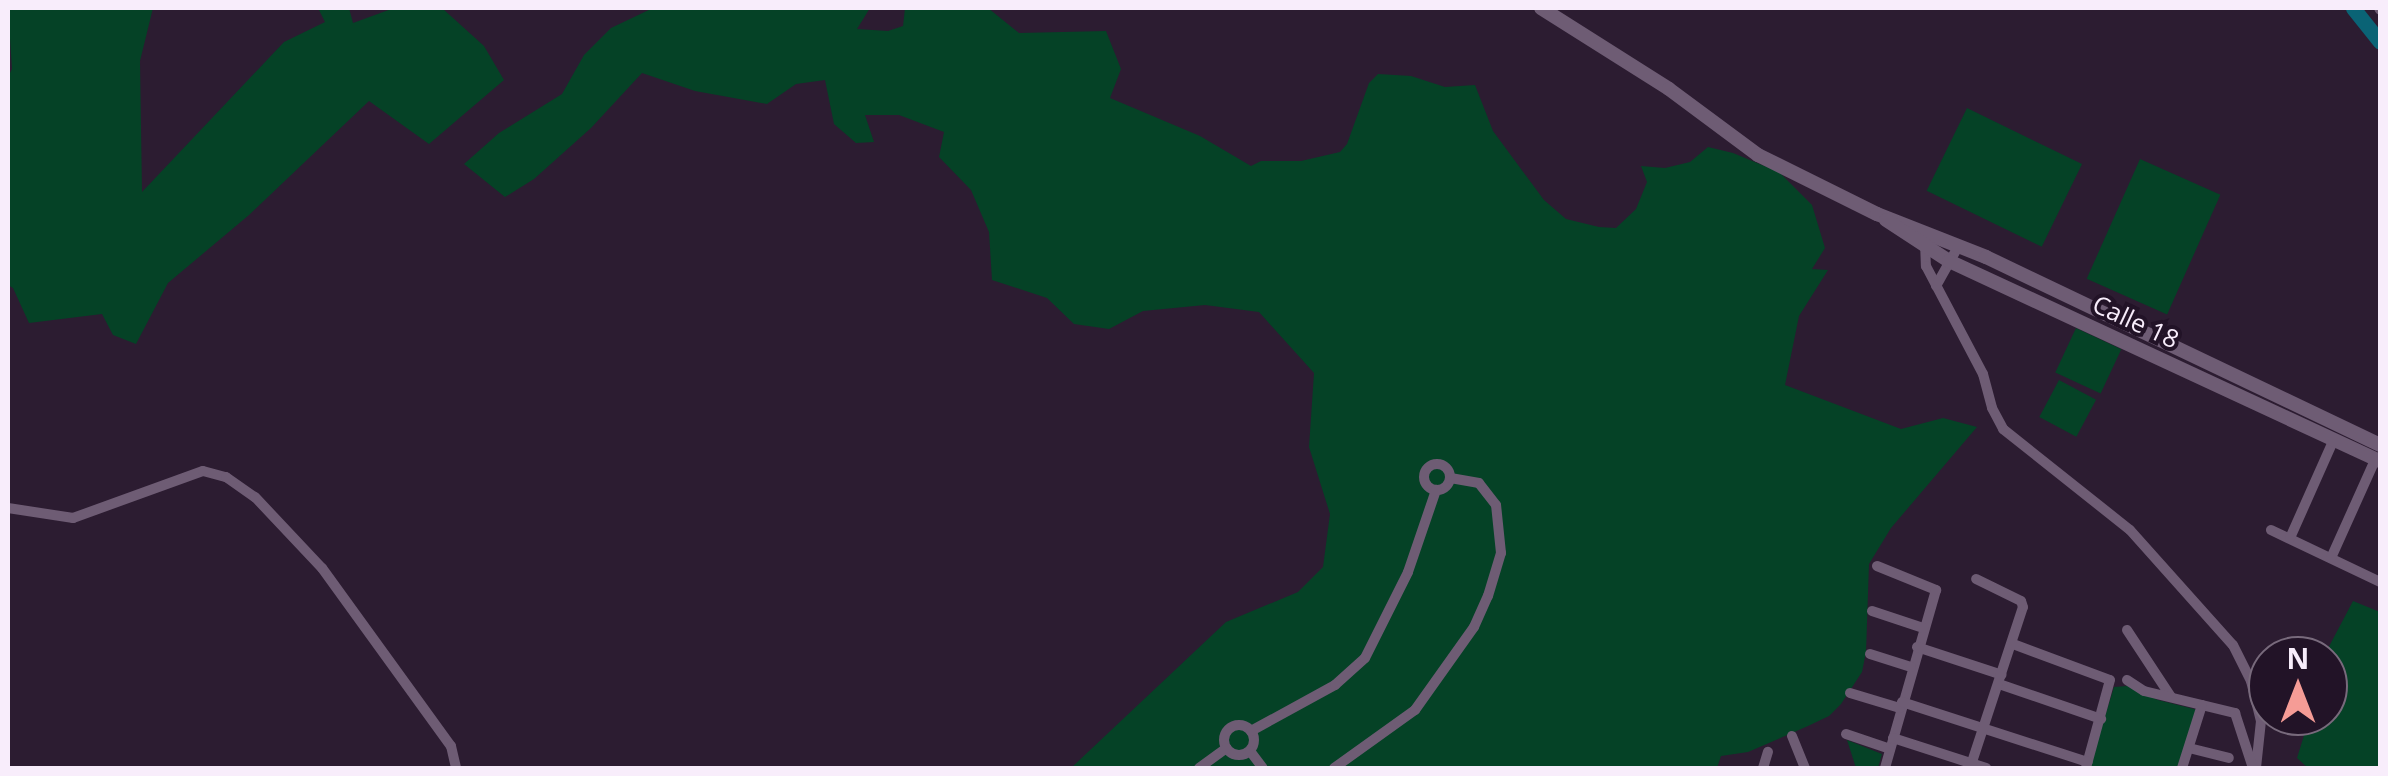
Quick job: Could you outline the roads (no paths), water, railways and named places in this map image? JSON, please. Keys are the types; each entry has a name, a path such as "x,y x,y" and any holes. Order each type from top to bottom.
{"main road":[{"name":"Calle 18","path":"1541,8 1668,89 1758,155 1926,240 1949,261 2334,439 2379,455"},
{"name":"Calle 18","path":"1926,240 1959,245 2379,455"}],"street":[{"path":"1926,240 1936,286 1947,298 1984,374 1992,408 2004,428 2130,530 2233,644 2258,700 2262,743 2255,768"},
{"path":"1936,286 1959,245"},
{"path":"2290,538 2334,439"},
{"path":"2331,558 2379,455"},
{"path":"1334,768 1415,710 1474,627 1488,596 1502,553 1496,505 1479,484 1450,478 1444,467 1428,468 1426,484 1436,490 1444,488 1450,478"},
{"path":"8,508 73,518 203,471 226,477 255,497 322,568 451,746 456,768"},
{"path":"1251,730 1335,685 1365,658 1398,596 1436,490"},
{"path":"2270,530 2380,582"},
{"path":"1877,566 1936,586 1885,768"},
{"path":"1971,766 2023,603 1976,579"},
{"path":"1872,611 1924,628"},
{"path":"2127,630 2171,698"},
{"path":"1850,694 1984,727 2087,765 2111,684 2108,678 2013,644"},
{"path":"1917,647 2100,719"},
{"path":"1870,654 1911,668"},
{"path":"2126,680 2144,691 2238,716 2255,768"},
{"path":"2182,768 2202,705"},
{"path":"1227,748 1225,736 1230,728 1239,725 1251,730"},
{"path":"1227,748 1240,755 1250,750 1254,741 1251,730"},
{"path":"1846,734 1986,768"},
{"path":"1792,736 1805,768"},
{"path":"1199,768 1227,748"},
{"path":"2189,748 2229,758"},
{"path":"1250,750 1264,768"},
{"path":"1762,768 1768,752"}],"waterway":[{"path":"2353,8 2380,42"}]}
